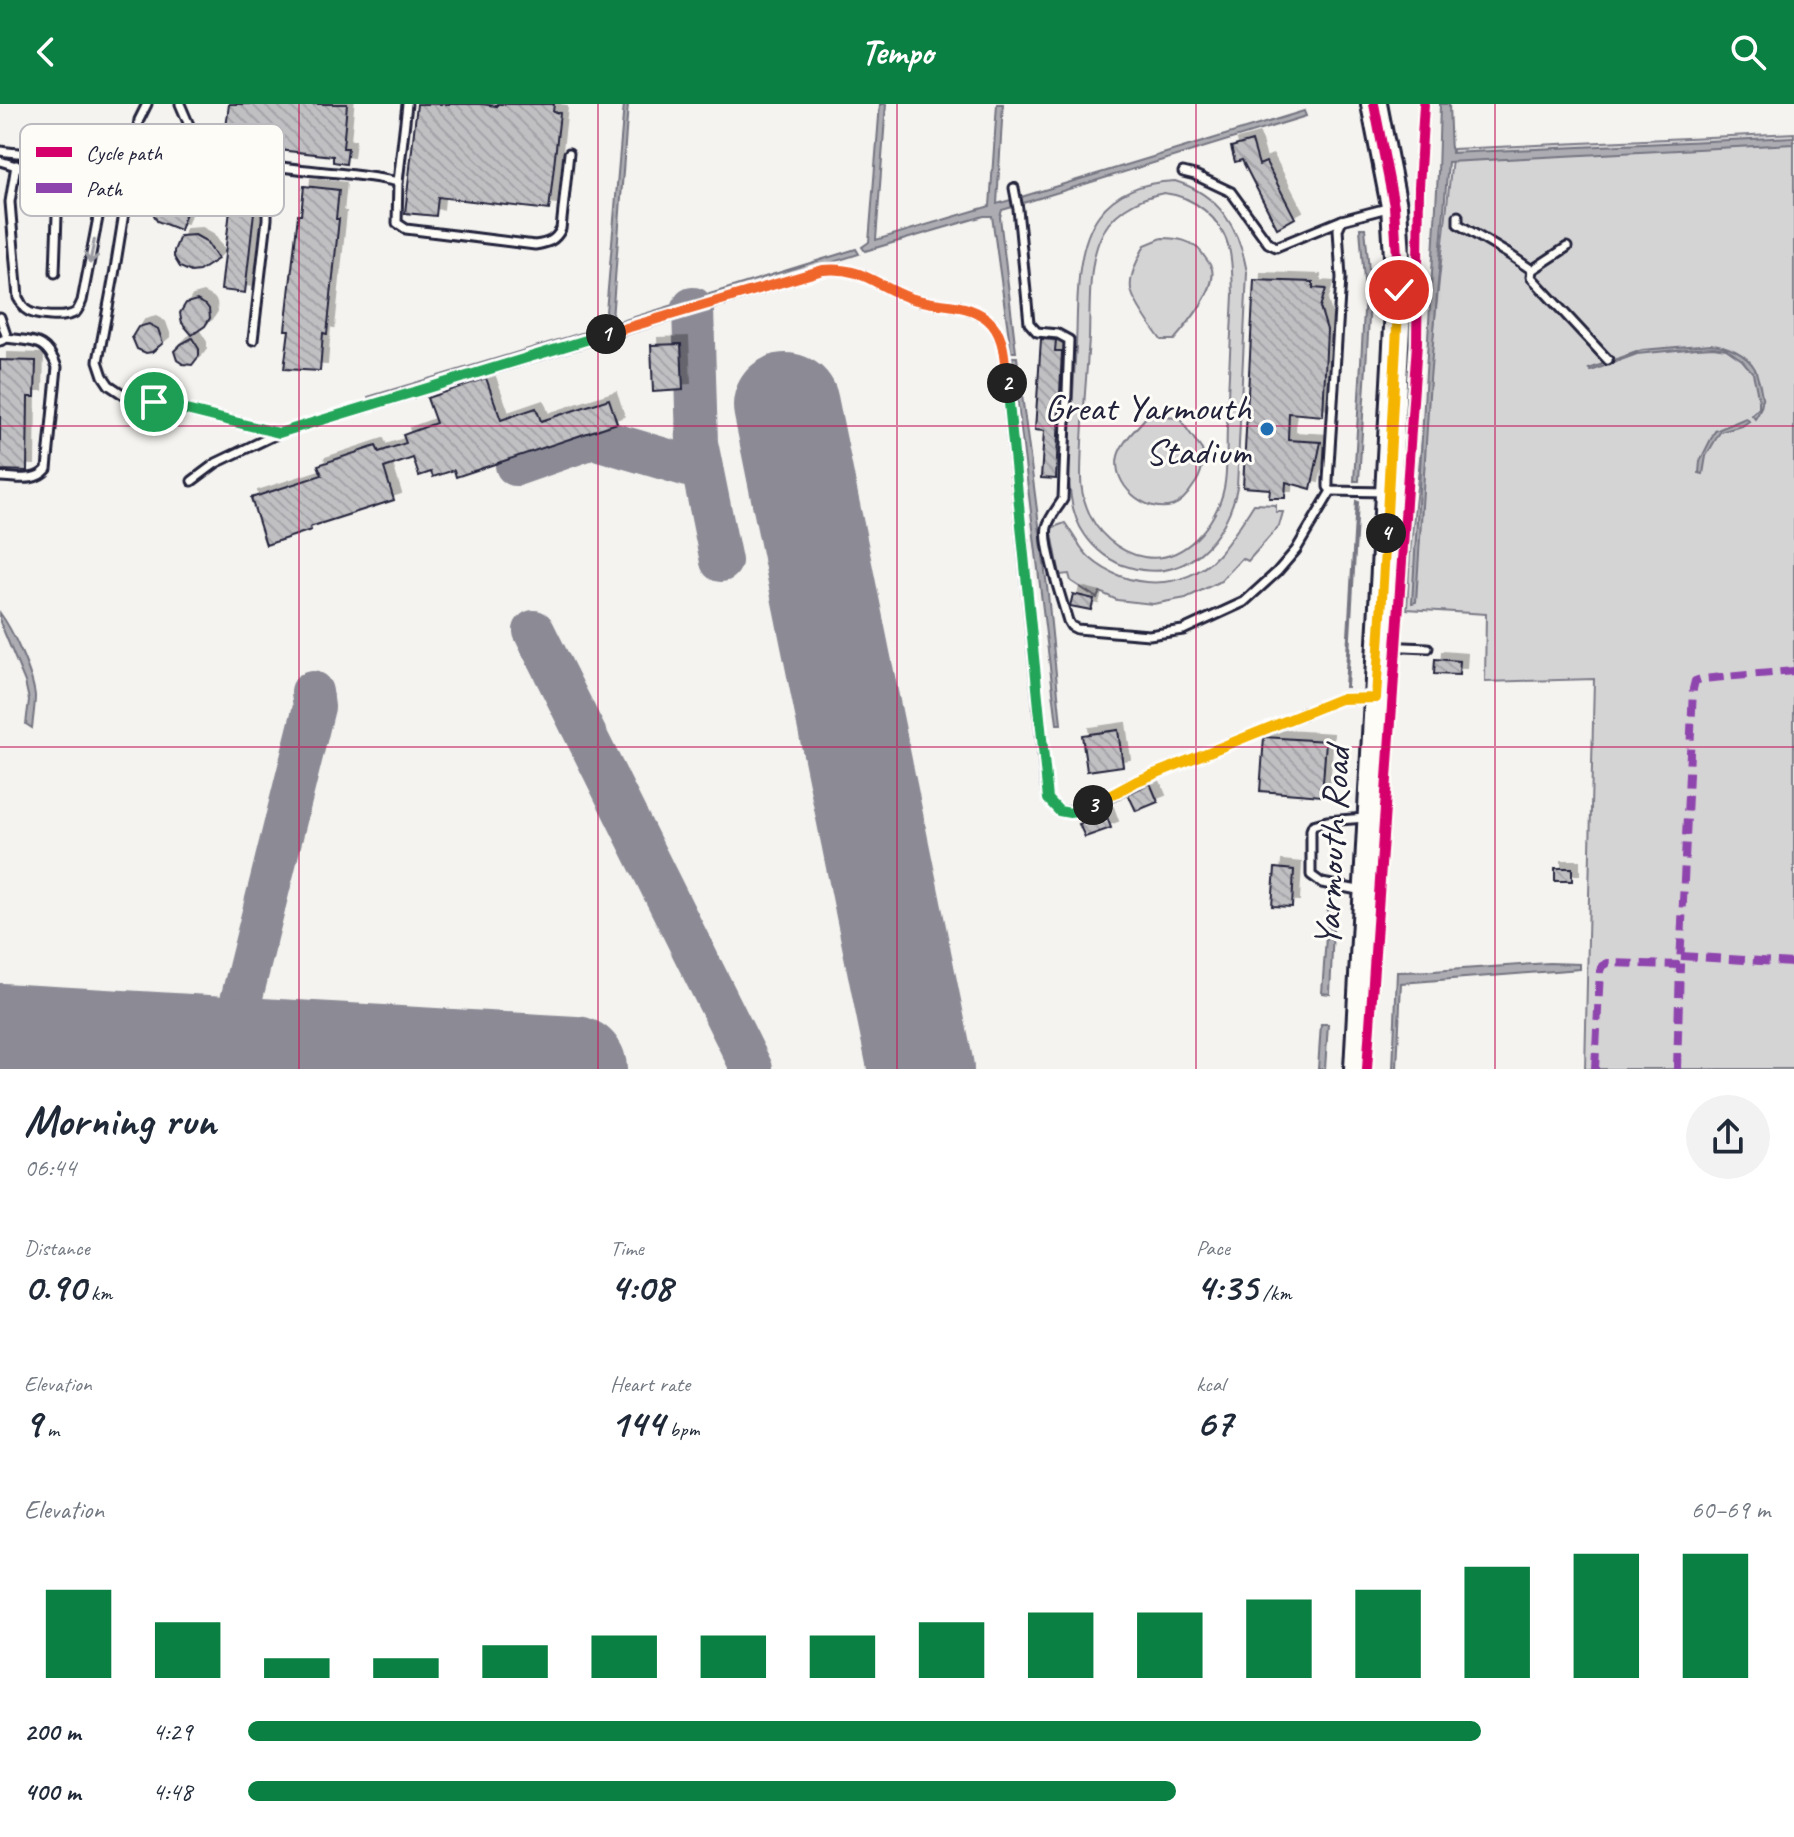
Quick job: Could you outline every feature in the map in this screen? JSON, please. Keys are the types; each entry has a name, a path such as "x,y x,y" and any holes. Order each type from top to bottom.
{"main road":[{"name":"Yarmouth Road","path":"1357,1069 1399,290 1394,206 1374,104"}],"lane":[{"path":"138,124 147,104"},
{"path":"180,104 189,124"},
{"path":"407,104 398,182 397,223 406,229 535,245 548,243 556,239 561,229 569,153"},
{"path":"0,151 20,153"},
{"path":"0,161 20,166"},
{"path":"16,165 10,202 18,298 25,309 57,317 77,311 82,301 98,216"},
{"path":"284,168 378,177 398,182"},
{"path":"1183,172 1204,178 1231,192 1268,243 1276,247 1342,220 1394,206"},
{"path":"1014,188 1029,323 1037,332 1058,334 1069,340 1063,499 1046,533 1071,626 1084,630 1149,635 1183,630 1244,602 1296,550 1331,491"},
{"path":"55,273 57,216"},
{"path":"124,216 98,361 109,385 124,395 279,433"},
{"path":"253,340 267,216"},
{"path":"1458,216 1458,224 1532,270"},
{"path":"1331,491 1328,480 1341,278 1338,229 1342,220"},
{"path":"1567,247 1532,270 1531,277 1608,360"},
{"path":"192,481 216,463 279,433 838,268 854,271 913,300 950,304 972,311 987,319 998,331 1003,346 1046,786 1048,799 1059,811 1070,813 1086,808 1137,781 1340,699 1376,698"},
{"path":"0,317 4,340 39,342 51,351 57,367 47,469 34,478 0,477"},
{"path":"1331,491 1388,492"},
{"path":"1380,646 1428,648"},
{"path":"1365,891 1322,883 1311,875 1311,830 1318,822 1370,818"}],"shaded area":[{"path":"624,104 628,104 612,320 615,323 856,249 859,254 369,403 368,397 598,328 605,323"},
{"path":"880,104 886,104 876,240 990,206 997,104 1003,104 997,204 1014,199 1016,206 1002,210 1000,217 1016,352 1011,352 992,216 865,251 862,247 869,242"},
{"path":"1440,104 1449,104 1451,153 1794,137 1794,144 1448,162 1416,602 1412,603 1438,173"},
{"path":"1304,111 1306,116 1020,204 1018,198"},
{"path":"1794,133 1794,1069 1585,1069 1594,679 1485,682 1486,614 1407,609 1410,553 1453,149"},
{"path":"1175,181 1191,187 1215,204 1233,228 1247,272 1237,487 1232,506 1224,524 1201,553 1169,569 1150,571 1116,562 1089,541 1074,513 1069,471 1078,296 1085,244 1106,206 1133,189","holes":["1164,193 1196,204 1213,218 1225,237 1230,254 1233,294 1226,473 1214,515 1196,538 1172,554 1144,557 1117,546 1102,533 1091,517 1082,493 1091,276 1099,241 1117,215 1143,199"]},
{"path":"1360,228 1365,228 1370,281 1359,481 1354,481 1365,294"},
{"path":"1162,238 1179,239 1194,245 1212,269 1206,297 1174,340 1161,340 1131,289 1133,272 1145,245"},
{"path":"1711,344 1736,351 1755,369 1762,401 1755,419 1752,415 1759,408 1759,401 1753,373 1742,360 1726,349 1713,347 1637,354 1591,371 1589,369 1642,350"},
{"path":"1012,357 1017,357 1048,594 1061,724 1057,724"},
{"path":"1147,416 1179,418 1202,450 1203,464 1196,481 1185,497 1172,506 1151,506 1141,501 1125,486 1117,467 1120,450"},
{"path":"1746,418 1749,421 1742,426 1720,432 1706,456 1703,474 1699,473 1700,461 1715,431"},
{"path":"1356,501 1358,502 1345,687"},
{"path":"1254,504 1276,505 1276,512 1283,512 1279,526 1248,561 1242,558 1221,581 1186,598 1153,604 1117,600 1100,592 1097,598 1071,581 1069,574 1060,575 1051,528 1065,523 1090,558 1104,569 1138,581 1172,581 1205,567 1218,555"},
{"path":"0,613 11,630 31,677 35,700 32,728 26,724 29,700 25,682 0,622"},
{"path":"1328,908 1334,908 1330,994 1322,993"},
{"path":"1580,964 1580,969 1401,983 1397,1069 1393,1069 1397,972"},
{"path":"1321,1024 1328,1024 1325,1069 1318,1069"}],"building":[{"path":"229,104 347,104 343,148 348,148 346,164 333,162 333,156 284,151 284,124 226,124"},
{"path":"417,104 554,104 553,112 560,113 549,210 438,197 436,216 405,213"},
{"path":"1252,141 1259,165 1266,162 1295,218 1277,228 1242,160 1235,162 1231,147"},
{"path":"304,186 339,190 336,219 339,219 327,334 323,333 320,371 284,369 289,330 285,330"},
{"path":"154,216 185,216 180,230 157,221"},
{"path":"229,216 254,216 245,293 221,290"},
{"path":"195,235 206,241 218,259 199,271 191,272 180,267 174,251 180,236"},
{"name":"Great Yarmouth Stadium","path":"1254,280 1313,282 1313,288 1326,289 1320,307 1327,330 1323,416 1289,413 1288,440 1321,442 1311,489 1286,482 1285,498 1269,498 1270,489 1243,487"},
{"path":"197,300 209,309 210,318 192,335 182,323 180,313 186,303"},
{"path":"149,324 158,329 163,343 146,353 137,349 132,337 138,327"},
{"path":"192,338 199,349 199,356 192,365 183,364 177,360 174,351"},
{"path":"1041,339 1056,340 1055,351 1062,351 1056,479 1041,478 1044,431 1035,430"},
{"path":"681,344 683,390 653,392 651,345"},
{"path":"0,360 36,361 35,397 28,397 27,471 0,470"},
{"path":"486,378 501,420 536,408 541,421 609,399 617,423 456,477 454,470 433,477 431,472 419,476 413,458 384,468 394,500 266,545 251,498 322,475 318,465 376,446 379,452 406,443 403,435 436,423 427,398"},
{"path":"1073,594 1094,599 1091,610 1070,606"},
{"path":"1435,659 1460,661 1459,675 1434,674"},
{"path":"1118,730 1123,766 1087,771 1082,735"},
{"path":"1264,737 1326,741 1322,796 1260,791"},
{"path":"1150,783 1158,802 1136,811 1128,794"},
{"path":"1106,814 1111,828 1085,837 1079,824"},
{"path":"1275,868 1294,870 1292,907 1272,906"},
{"path":"1555,868 1572,868 1572,881 1555,881"}],"taxiway":[{"path":"693,308 697,443 721,561"},
{"path":"516,465 593,438 702,470"},
{"path":"534,631 752,1069"},
{"path":"229,1049 314,707 312,692"}],"runway":[{"path":"786,406 921,1069"},
{"path":"0,1036 574,1069"}],"marked path":[{"path":"1595,1069 1602,966 1607,963 1680,965 1695,681 1794,671"},
{"path":"1681,956 1794,963"},
{"path":"1677,1069 1680,965"}],"cycle path":[{"path":"1374,104 1394,206 1399,290"},
{"path":"1367,1069 1417,343 1419,187 1424,104"}],"place":[{"name":"Great Yarmouth Stadium","path":"1267,429"}],"route":[{"path":"154,402 279,433 838,268 854,271 913,300 950,304 972,311 987,319 998,331 1003,346 1046,786 1048,799 1053,806 1070,813 1107,799 1137,781 1340,699 1376,698 1399,290"}]}
